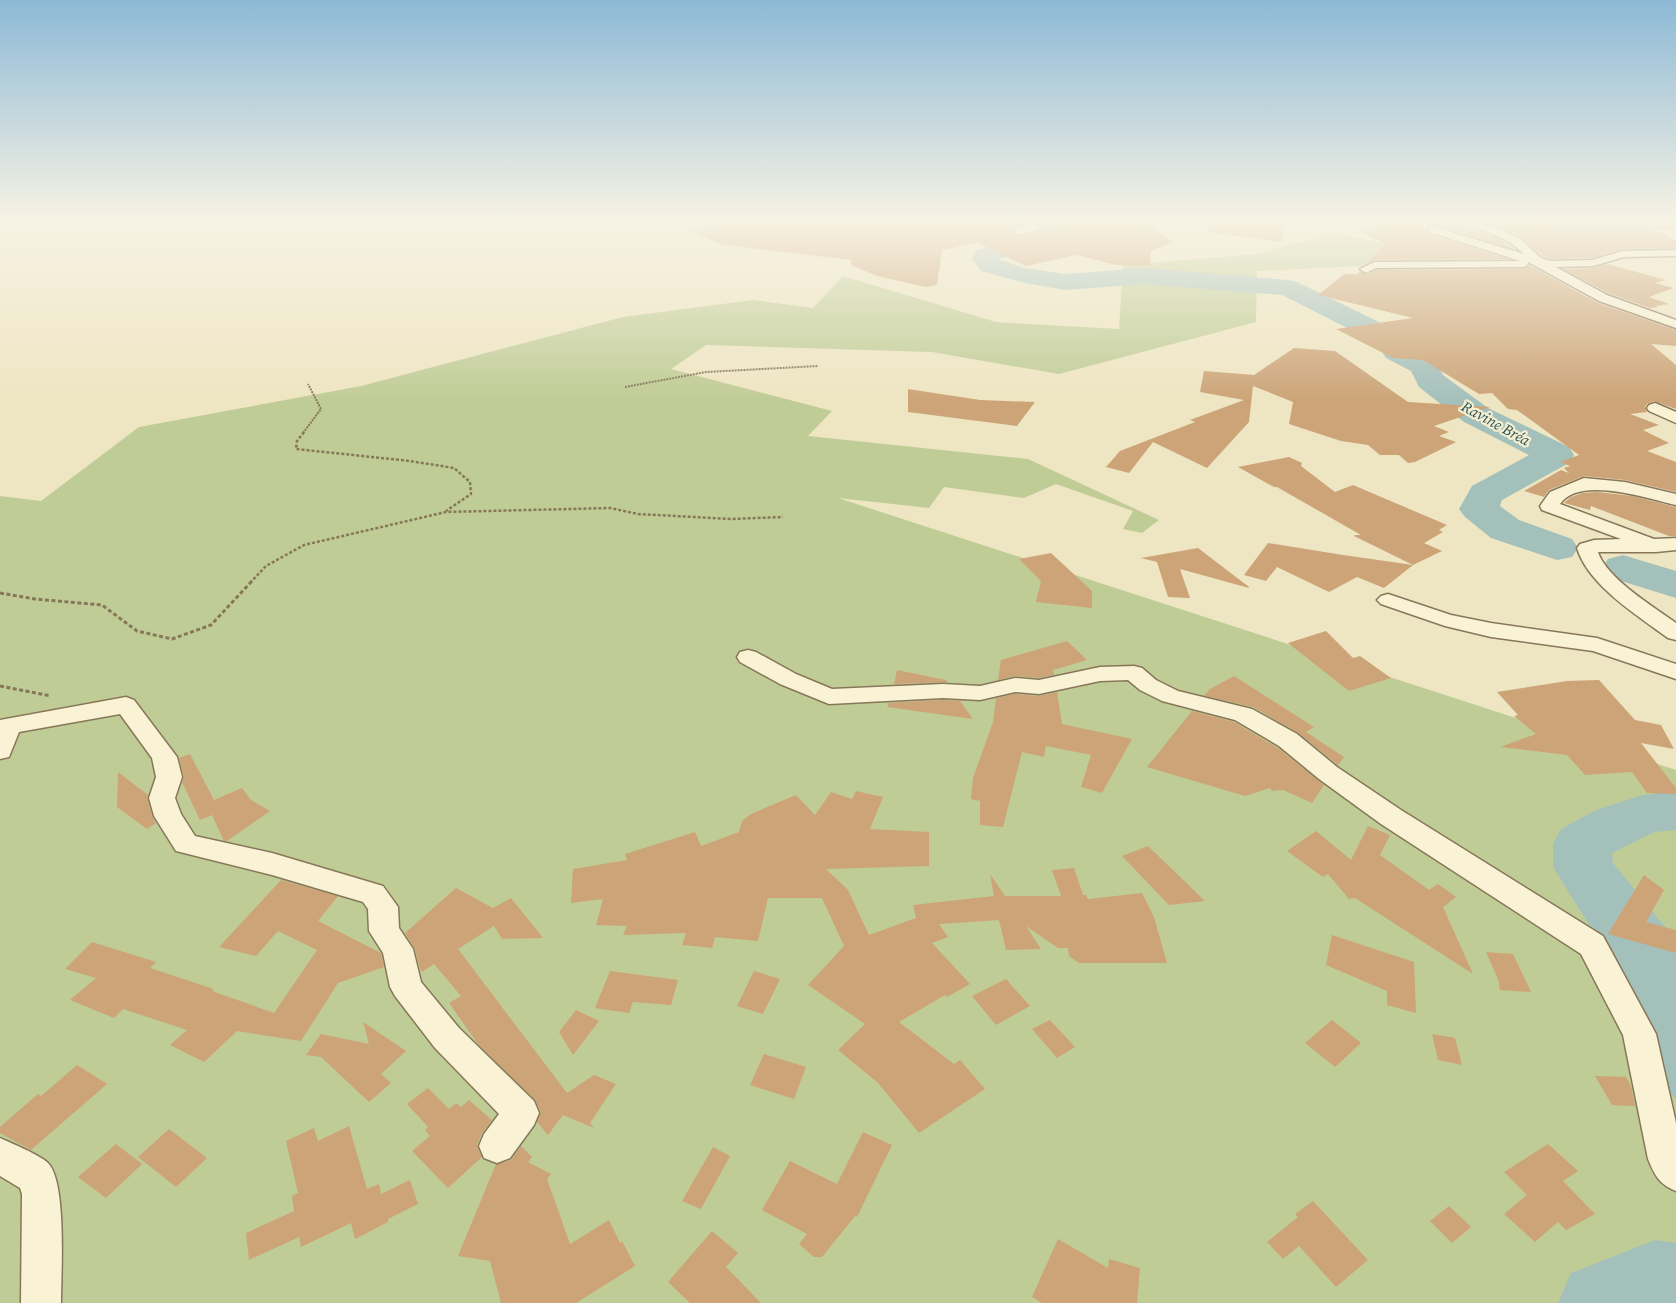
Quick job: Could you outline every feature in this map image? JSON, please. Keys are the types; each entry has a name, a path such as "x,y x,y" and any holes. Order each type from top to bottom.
{"street":[{"path":"1571,280 1604,298 1676,324"},
{"path":"1655,408 1676,418"},
{"path":"1656,546 1549,506 1556,496 1584,483 1625,487 1676,500"},
{"path":"1676,544 1656,546 1594,546 1587,548 1587,553 1595,566 1640,608 1676,633"},
{"path":"1388,600 1445,620 1482,628 1597,645 1676,672"},
{"path":"748,657 788,679 829,697 943,691 980,693 1015,685 1039,687 1100,674 1134,673 1148,685 1170,696 1243,714 1288,740 1328,773 1391,817 1592,945 1639,1034 1666,1159 1676,1173"},
{"path":"0,751 9,726 126,705 164,757 169,777 162,798 168,816 186,844 272,864 373,894 383,907 384,931 398,949 406,987 448,1038 521,1113 497,1146"},
{"path":"0,1156 35,1176 42,1194 41,1303"}],"path":[{"path":"625,387 706,372 818,366"},
{"path":"308,384 321,409 297,441 296,449 410,461 454,468 470,482 471,494 446,512"},
{"path":"0,593 35,599 102,605 137,630 172,639 211,625 266,566 304,545 446,512 610,508 638,514 730,519 783,517"}],"green space":[{"path":"839,280 856,280 996,322 1119,329 1122,280 1257,280 1256,322 1059,374 932,352 706,345 671,369 832,411 808,436 1028,459 1159,520 1142,533 1123,529 1133,511 1056,484 1024,498 944,487 929,508 838,498 1676,770 1676,1303 0,1303 0,496 41,501 139,427 361,386 623,317 753,300 813,308"}],"building":[{"path":"894,280 938,280 937,285 926,287"},
{"path":"1337,280 1556,280 1598,303 1676,330 1676,346 1651,344 1676,365 1676,409 1654,401 1645,407 1647,412 1630,414 1659,425 1643,430 1669,443 1647,451 1676,462 1676,492 1625,480 1584,476 1549,490 1544,497 1524,491 1561,470 1569,473 1564,468 1570,466 1560,462 1579,455 1517,410 1508,409 1492,393 1479,394 1423,360 1393,358 1336,329 1413,318 1318,295"},
{"path":"1583,280 1665,280 1655,283 1674,288 1649,297 1669,304 1650,308 1608,293"},
{"path":"1294,348 1335,351 1408,402 1490,407 1434,426 1449,432 1439,436 1456,442 1415,462 1408,463 1399,455 1380,455 1368,445 1341,441 1289,424 1293,402 1253,386 1249,422 1207,468 1153,442 1129,473 1106,467 1120,451 1195,422 1190,420 1244,400 1200,392 1204,371 1254,375"},
{"path":"908,389 980,400 1035,402 1017,426 908,412"},
{"path":"1289,457 1302,463 1301,466 1335,492 1353,485 1447,525 1439,530 1443,532 1424,543 1442,551 1413,565 1354,536 1361,535 1238,467"},
{"path":"1598,492 1632,496 1676,507 1676,536 1669,536 1591,506 1590,510 1564,503 1571,497 1583,493"},
{"path":"1268,543 1413,565 1384,588 1357,577 1329,592 1277,567 1266,581 1244,575"},
{"path":"1198,548 1249,588 1180,569 1190,598 1168,597 1157,562 1141,558"},
{"path":"1051,553 1092,591 1092,608 1036,602 1041,581 1019,559"},
{"path":"1326,631 1353,658 1360,656 1391,678 1349,691 1288,643"},
{"path":"1067,641 1087,660 1053,670 1054,675 1039,678 1015,676 998,680 1001,660"},
{"path":"897,670 946,680 948,682 894,684"},
{"path":"1234,676 1314,727 1306,732 1344,757 1338,765 1298,733 1253,707 1204,696 1210,689"},
{"path":"1599,680 1635,720 1661,725 1674,749 1641,743 1676,788 1676,794 1647,793 1632,772 1585,775 1567,755 1500,747 1536,734 1514,716 1518,715 1497,692 1567,681"},
{"path":"1057,692 1062,724 1132,739 1102,793 1081,787 1091,755 1046,746 1044,757 1022,752 1003,827 980,825 980,801 971,799 973,778 993,722 996,698 1015,694 1039,696"},
{"path":"960,701 973,719 887,707 889,703"},
{"path":"1192,711 1234,722 1278,748 1324,785 1312,803 1283,790 1272,791 1270,788 1245,796 1147,767"},
{"path":"190,754 214,800 242,788 251,800 270,811 227,841 224,841 212,815 200,820 182,782 184,777 179,758"},
{"path":"118,772 148,795 147,798 152,816 156,823 147,829 117,807"},
{"path":"856,791 883,797 870,829 929,832 929,866 826,869 848,890 869,935 916,918 913,905 994,896 990,874 1005,896 1061,896 1052,870 1074,868 1083,895 1086,895 1088,899 1142,893 1154,917 1167,963 1079,963 1069,956 1068,948 1058,948 1026,926 1041,949 1006,950 999,920 939,924 948,937 932,943 970,984 947,997 945,995 899,1022 954,1064 960,1060 985,1089 919,1133 878,1083 838,1050 865,1024 808,985 844,946 822,898 768,898 758,941 715,937 712,948 682,945 686,933 623,935 627,926 596,925 603,899 571,903 573,869 627,860 625,854 695,832 701,846 739,832 742,821 751,814 796,795 815,815 831,792 852,799"},
{"path":"1368,826 1390,835 1380,855 1429,890 1438,884 1456,897 1443,907 1473,974 1355,898 1349,899 1328,874 1323,877 1287,851 1316,831 1351,860"},
{"path":"1148,846 1205,901 1169,905 1122,856"},
{"path":"1644,875 1664,890 1646,922 1676,930 1676,953 1608,934"},
{"path":"281,880 338,896 318,921 381,953 384,967 338,983 301,1041 237,1031 204,1062 170,1045 187,1030 123,1009 114,1018 70,1000 96,978 65,969 92,942 156,962 150,968 214,989 212,991 274,1013 317,950 278,931 256,956 219,947"},
{"path":"456,888 493,908 511,898 543,938 502,939 494,926 458,949 567,1093 594,1075 616,1084 590,1123 594,1128 563,1115 548,1135 537,1122 541,1112 535,1100 478,1044 449,1003 461,996 434,964 422,972 420,969 415,949 405,933"},
{"path":"1332,935 1414,962 1416,1013 1387,1005 1387,991 1326,965"},
{"path":"1486,952 1513,954 1531,992 1500,990 1498,979"},
{"path":"610,971 678,980 671,1005 633,1002 629,1013 595,1008"},
{"path":"754,971 780,979 763,1014 737,1006"},
{"path":"1006,979 1030,1006 996,1025 972,996"},
{"path":"576,1010 599,1021 573,1055 559,1032"},
{"path":"1050,1020 1075,1047 1057,1058 1032,1029"},
{"path":"1332,1020 1361,1043 1335,1067 1305,1043"},
{"path":"363,1022 406,1051 381,1074 391,1083 369,1102 321,1057 306,1055 321,1034 369,1044"},
{"path":"1432,1034 1455,1038 1462,1065 1438,1060"},
{"path":"764,1054 806,1067 794,1099 750,1085"},
{"path":"77,1065 107,1084 31,1150 0,1133 0,1127 38,1094 41,1096"},
{"path":"1595,1076 1626,1077 1631,1086 1635,1106 1612,1105"},
{"path":"428,1088 449,1109 456,1103 461,1107 469,1100 492,1120 482,1133 477,1145 482,1157 448,1188 412,1151 430,1136 425,1130 428,1127 407,1104"},
{"path":"349,1126 367,1189 379,1184 381,1194 410,1180 418,1204 355,1239 351,1223 301,1247 299,1237 249,1260 246,1233 294,1211 292,1196 298,1193 286,1141 314,1128 318,1141"},
{"path":"169,1129 207,1158 176,1187 138,1157"},
{"path":"863,1132 892,1145 857,1217 855,1216 822,1257 814,1257 799,1244 807,1234 762,1210 790,1161 837,1184"},
{"path":"116,1144 142,1164 106,1198 78,1177"},
{"path":"1548,1144 1578,1171 1563,1181 1595,1214 1566,1230 1558,1222 1535,1242 1504,1214 1527,1195 1504,1172"},
{"path":"521,1146 532,1157 528,1162 551,1174 547,1179 570,1244 609,1220 620,1243 622,1241 635,1266 576,1303 501,1303 490,1261 458,1256 496,1164 511,1160"},
{"path":"713,1147 730,1156 701,1209 682,1201"},
{"path":"1313,1201 1368,1260 1336,1287 1299,1246 1283,1259 1267,1242 1298,1217 1295,1214"},
{"path":"1449,1206 1471,1227 1452,1243 1430,1221"},
{"path":"712,1231 738,1253 726,1267 761,1303 690,1303 668,1282"},
{"path":"1058,1239 1108,1268 1109,1259 1140,1268 1137,1303 1042,1303 1032,1297"}],"waterway":[{"name":"Ravine Bréa","path":"1052,280 1065,282 1094,280"},
{"name":"Ravine Bréa","path":"1190,280 1288,288 1375,331 1397,339 1397,352 1424,366 1430,380 1476,415 1556,455 1485,494 1479,509 1505,529 1557,548"},
{"name":"Ravine Bréa","path":"1623,568 1676,585"},
{"name":"Ravine Bréa","path":"1676,810 1652,812 1627,820 1603,831 1582,844 1583,867 1608,903 1642,945 1670,1054 1676,1066"},
{"name":"Ravine Bréa","path":"1601,1303 1655,1282 1676,1286"}]}
